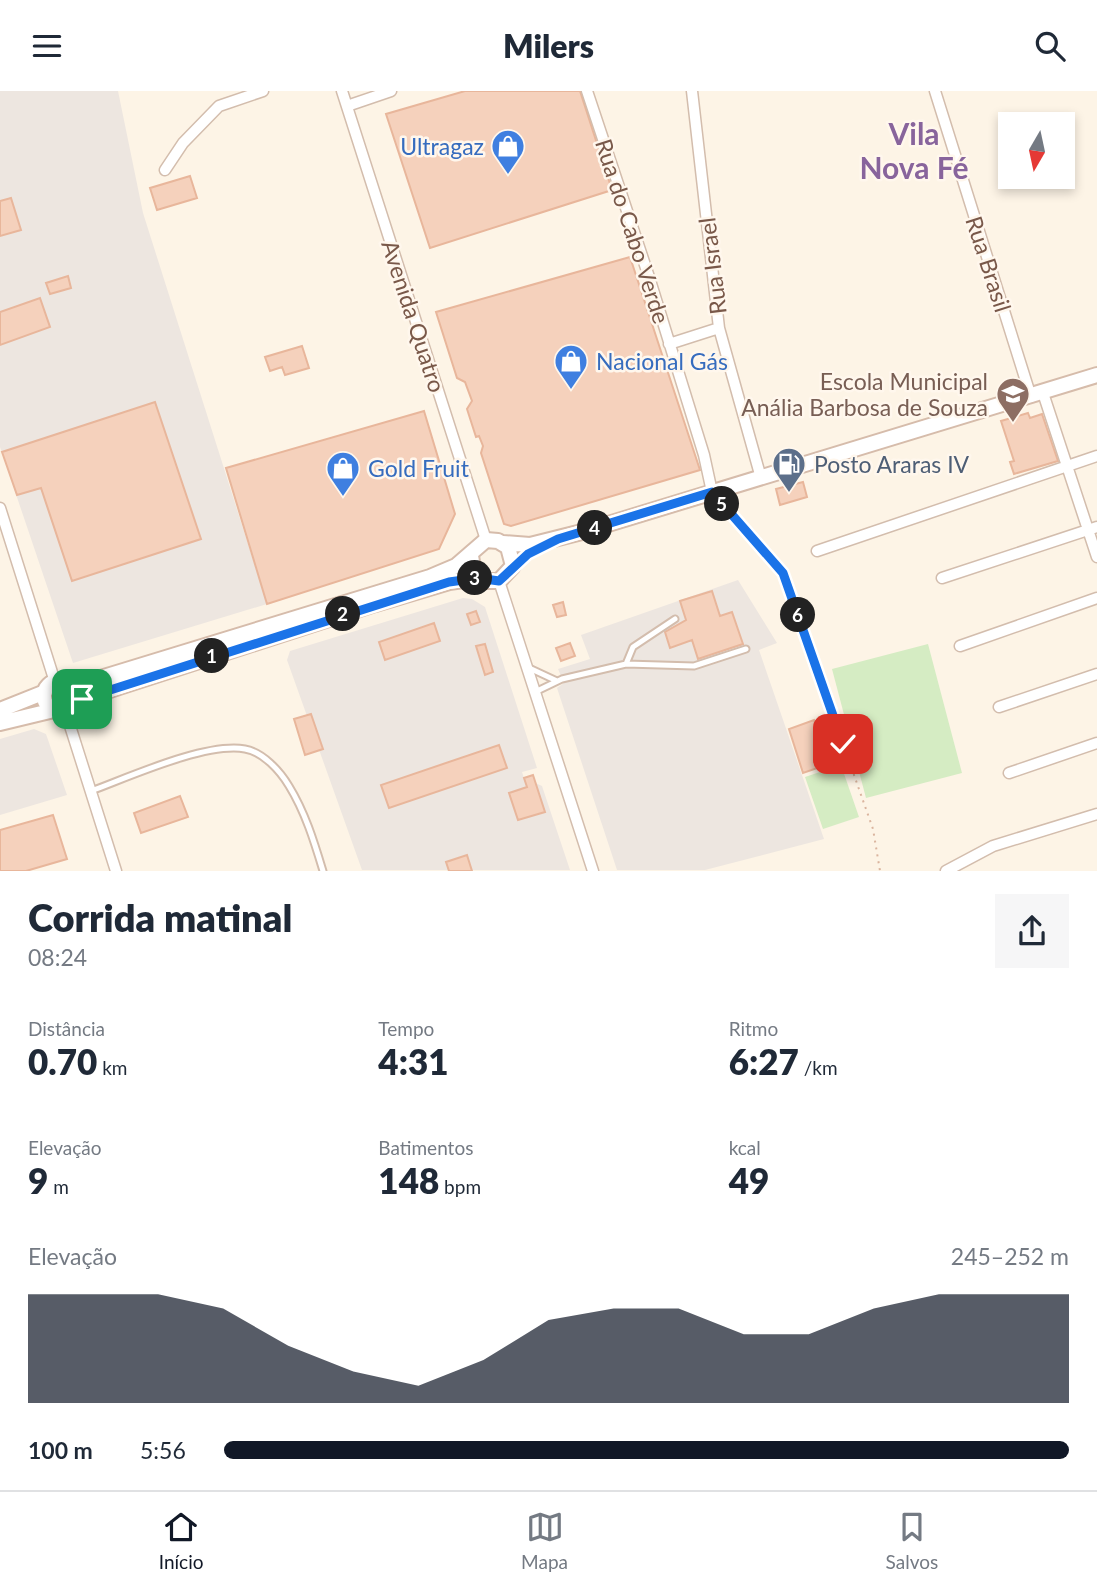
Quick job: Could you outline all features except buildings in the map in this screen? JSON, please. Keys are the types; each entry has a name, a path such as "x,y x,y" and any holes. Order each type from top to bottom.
{"main road":[{"path":"478,578 471,568 471,556 474,549 486,540 530,545 558,539 1097,375"},
{"path":"0,723 449,582 478,578 499,581 513,566 558,539"},
{"path":"503,543 511,552 513,566"},
{"path":"50,687 46,703 66,703 430,576 471,556"},
{"path":"0,710 64,682 66,703"}],"street":[{"path":"165,170 183,143 219,106 263,91"},
{"name":"Avenida Quatro","path":"342,91 486,540"},
{"path":"348,106 391,91"},
{"name":"Rua do Cabo Verde","path":"587,91 704,455 712,492"},
{"name":"Rua Israel","path":"692,91 719,328 761,478"},
{"name":"Rua Brasil","path":"935,91 1037,395 1093,528 1097,557"},
{"path":"669,344 719,328"},
{"path":"817,551 1097,456"},
{"path":"0,509 50,687"},
{"path":"942,577 1093,528"},
{"path":"499,581 593,870"},
{"path":"960,646 1097,598"},
{"path":"999,707 1097,674"},
{"path":"66,703 116,870"},
{"path":"1009,773 1097,743"},
{"path":"946,870 993,846 1097,814"}],"lane":[{"path":"626,664 633,647 675,619"},
{"path":"535,692 557,681 626,664 694,666 746,649"},
{"path":"527,667 557,681"},
{"path":"91,791 208,751 230,747 248,749 267,760 288,783 305,816 323,870"}],"path":[{"path":"712,492 783,573 873,829 880,870"}],"shaded area":[{"path":"0,91 118,91 143,213 267,604 73,663 0,447"},
{"path":"738,580 777,643 759,650 824,839 705,870 617,870 557,688 564,683 558,669 590,659 581,635"},
{"path":"463,598 472,599 485,607 537,768 522,772 524,778 542,786 570,870 362,870 287,660 290,651"},
{"path":"34,729 46,734 67,795 0,815 0,739"}],"green space":[{"path":"928,644 962,773 866,798 832,669"},
{"path":"841,765 859,817 823,829 805,777"}],"place":[{"name":"Ultragaz","path":"508,176"},
{"name":"Nacional Gás","path":"571,391"},
{"name":"Escola Municipal Anália Barbosa de Souza","path":"1013,424"},
{"name":"Posto Araras IV","path":"789,494"},
{"name":"Gold Fruit","path":"343,498"}],"district":[{"name":"Vila Nova Fé","path":"914,150"}],"route":[{"path":"82,699 165,670 449,582 478,578 499,581 528,554 558,539 712,492 783,573 843,744"}]}
